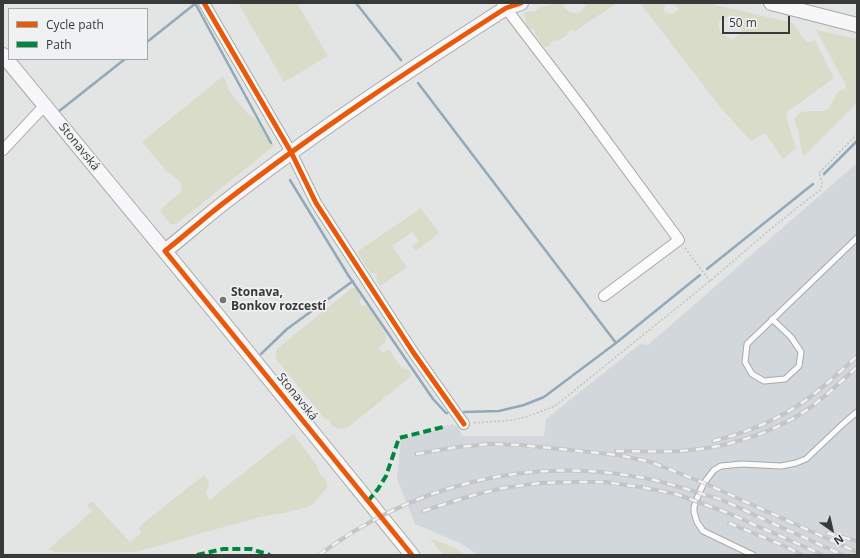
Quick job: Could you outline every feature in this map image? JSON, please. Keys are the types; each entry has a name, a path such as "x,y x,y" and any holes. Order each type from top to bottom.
{"street":[{"path":"204,3 291,152 316,203 413,352 464,424"},
{"path":"165,251 221,205 291,152 504,6 521,3"},
{"path":"771,3 857,24"},
{"path":"504,6 582,108 679,240 604,296"},
{"name":"Stonavská","path":"3,55 165,251 412,555"},
{"path":"3,150 45,105"}],"lane":[{"path":"772,319 791,337 801,352 799,366 785,378 764,381 752,374 745,362 747,344 772,319 857,238"},
{"path":"753,555 703,531 697,522 694,507 698,493 704,483 714,470 721,466 742,464 782,466 796,463 806,458 857,412"}],"path":[{"path":"443,427 513,420 526,417 555,406 820,190 822,182 819,174 822,169 857,134"},
{"path":"679,240 710,281"}],"shaded area":[{"path":"857,163 857,555 478,555 460,543 415,524 397,479 401,439 458,425 462,436 544,436 546,419 640,344 648,345"}],"green space":[{"path":"238,3 297,3 328,56 284,82"},
{"path":"562,3 568,11 575,14 582,11 587,3 617,3 575,31 570,30 567,35 558,41 556,40 552,42 550,46 545,47 534,30 530,29 526,24 524,15 529,11 535,11 541,7"},
{"path":"640,3 707,3 793,23 807,43 815,40 834,78 787,112 786,116 796,148 783,159 765,133 751,141 720,107","holes":["667,4 675,5 679,9 669,14 663,10","730,15 739,20 742,30 733,40 722,33 719,28 719,22"]},
{"path":"816,30 857,39 857,103 804,156 801,148 799,132 794,119 801,112 823,111 829,108 838,92 845,88 846,85"},
{"path":"223,76 230,92 248,114 262,126 274,146 176,224 170,224 160,210 182,191 180,181 167,172 142,142"},
{"path":"421,208 439,233 416,251 412,246 419,241 412,232 392,246 407,267 380,286 376,279 377,274 370,272 357,252"},
{"path":"352,288 359,290 363,296 360,300 360,304 363,306 368,305 385,332 386,341 379,348 382,353 389,349 401,367 410,371 411,376 347,428 342,429 334,427 329,420 325,419 276,359 276,351"},
{"path":"293,434 317,466 320,474 325,479 328,486 313,504 308,507 259,517 135,552 55,552 48,549 92,512 87,505 92,501 130,542 141,533 139,528 141,525 204,475 209,484 206,493 209,500"},
{"path":"430,538 457,549 465,555 443,555"},
{"path":"3,553 139,554 144,555 3,555"}],"waterway":[{"path":"195,3 271,143"},
{"path":"148,41 196,3"},
{"path":"356,3 401,60"},
{"path":"58,112 124,60"},
{"path":"418,83 616,343"},
{"path":"824,174 857,141"},
{"path":"290,180 348,275 433,399 447,413"},
{"path":"707,269 813,184"},
{"path":"464,412 499,411 524,405 544,397 616,343 700,275"},
{"path":"261,354 287,329 353,281"}],"railway":[{"path":"713,441 750,430 784,414 819,390 857,356"},
{"path":"616,451 680,451 715,447 748,438 765,432 796,417 829,393 857,367"},
{"path":"416,454 457,447 490,444 521,445 618,455 651,462 704,483 857,552"},
{"path":"319,555 354,532 390,512 428,496 467,483 507,475 548,471 590,471 632,476 674,485 722,500 843,555"},
{"path":"423,511 474,495 503,488 540,483 605,482 676,494 728,513 823,555"},
{"path":"729,523 803,555"},
{"path":"827,533 857,541"}],"marked path":[{"path":"368,501 386,476 399,438 443,427"},
{"path":"197,555 223,549 251,549 270,555"}],"cycle path":[{"path":"204,3 291,152 316,203 413,352 464,424"},
{"path":"412,555 165,251 221,205 290,153 433,55 506,8 521,3"}],"place":[{"name":"Stonava, Bonkov rozcestí","path":"223,300"}]}
